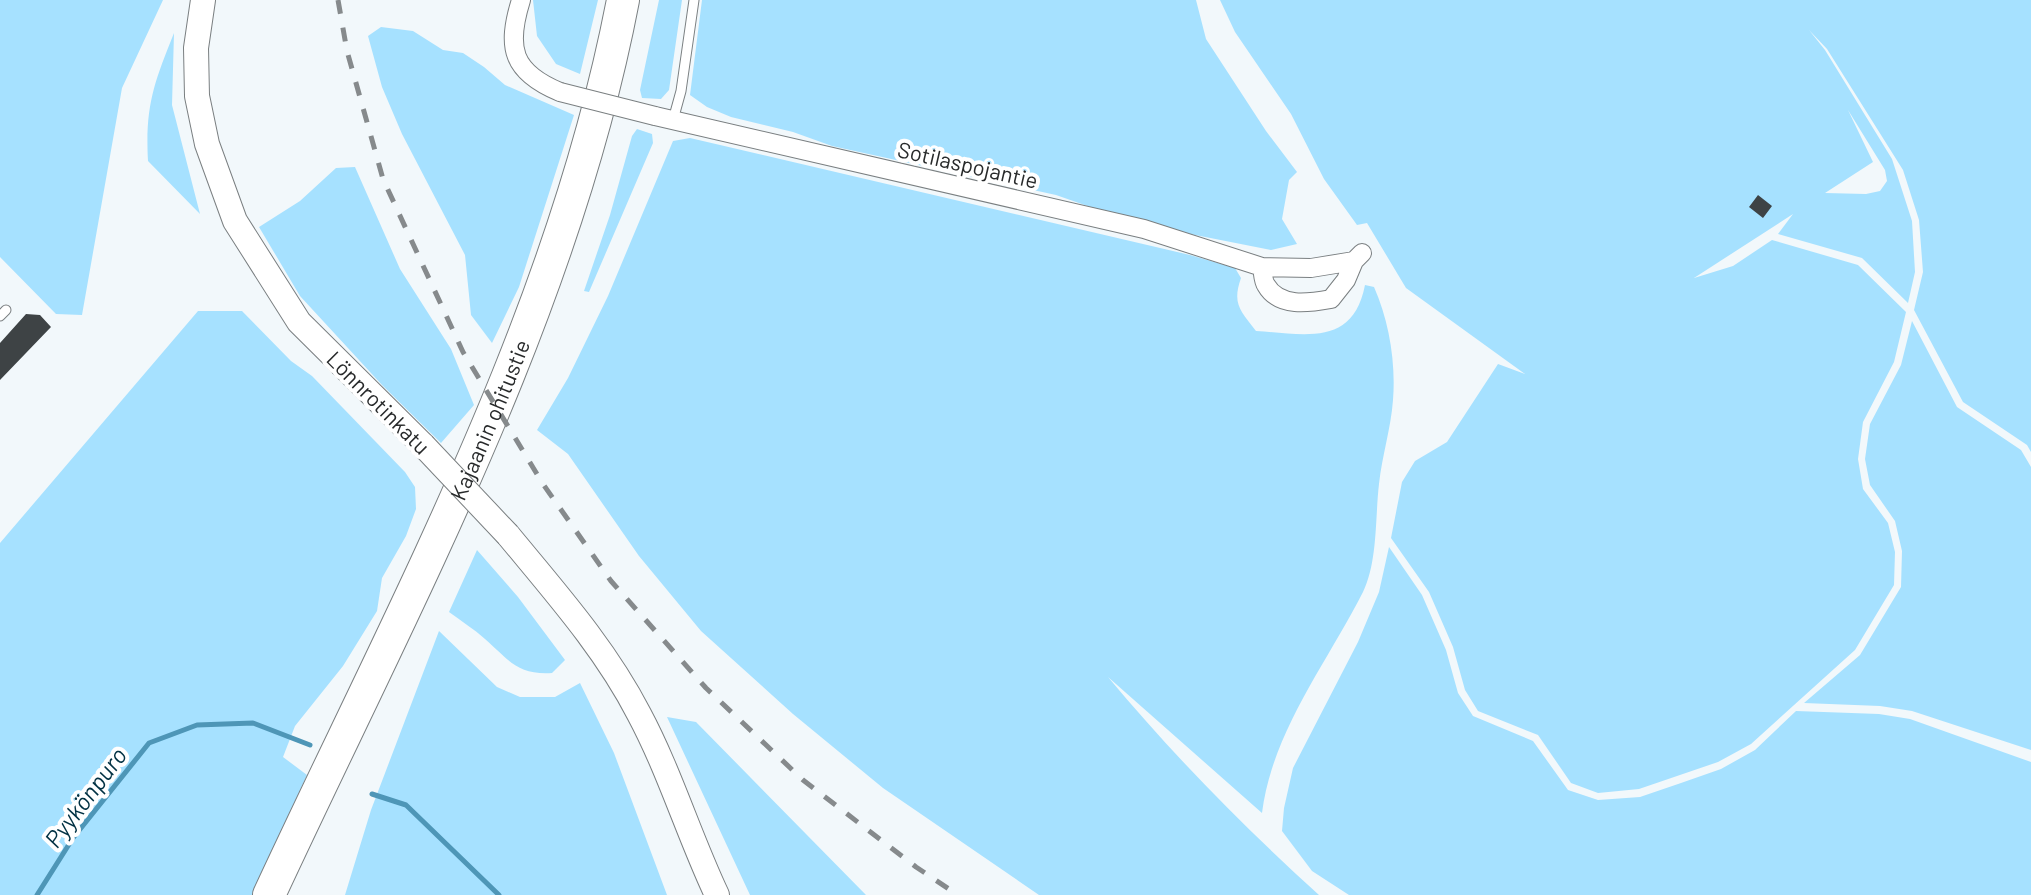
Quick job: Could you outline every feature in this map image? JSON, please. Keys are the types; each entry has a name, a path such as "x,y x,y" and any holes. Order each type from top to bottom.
{"highway":[{"name":"Kajaanin ohitustie","path":"269,895 447,518 531,320 581,171 623,0"}],"street":[{"name":"Lönnrotinkatu","path":"203,0 196,48 197,96 207,144 235,221 299,322 508,535 608,661 640,714 717,895"},
{"name":"Sotilaspojantie","path":"521,0 513,32 516,55 526,73 537,82 560,92 1144,229 1245,259 1262,267 1311,268 1358,257 1331,299 1312,303 1284,301 1266,286 1262,267"}],"lane":[{"path":"673,120 681,91 694,0"}],"shaded area":[{"path":"0,0 163,0 122,88 82,315 56,314 0,257"},
{"path":"533,0 598,0 580,74 556,64 537,36"},
{"path":"659,0 682,0 669,90 661,99 642,98 640,90"},
{"path":"702,0 1196,0 1206,39 1266,131 1297,172 1289,180 1282,219 1297,244 1271,250 1170,230 1119,217 1056,195 832,146 793,132 731,117 707,107 690,95"},
{"path":"1220,0 2031,0 2031,452 2027,445 1963,402 1914,310 1923,272 1919,220 1903,170 1827,49 1809,30 1825,50 1892,159 1912,221 1915,272 1908,303 1862,258 1778,234 1793,214 1694,278 1733,266 1772,240 1858,265 1906,312 1894,362 1863,422 1858,459 1863,489 1888,523 1895,552 1894,585 1855,650 1751,744 1718,762 1639,789 1598,793 1571,783 1538,735 1478,711 1465,690 1453,647 1429,592 1391,538 1402,482 1415,461 1447,442 1498,364 1525,374 1406,288 1367,223 1357,225 1324,179 1291,114 1235,32","holes":["1848,110 1885,170 1887,181 1880,191 1866,194 1825,193 1873,162"]},
{"path":"381,27 413,31 443,50 463,53 505,85 574,115 519,287 492,343 471,315 465,255 402,134 382,87 368,36"},
{"path":"174,33 172,105 200,214 148,161 152,95"},
{"path":"637,129 652,134 653,143 589,292 584,291 632,136"},
{"path":"690,138 1235,268 1241,278 1237,294 1239,306 1256,331 1309,334 1338,328 1350,319 1359,305 1365,285 1374,287 1390,342 1394,386 1379,484 1371,567 1363,592 1289,726 1268,783 1262,813 1108,677 1210,790 1319,895 1039,895 883,788 793,714 701,631 639,556 568,454 537,430 568,378 608,296 673,141"},
{"path":"355,167 400,269 451,349 474,405 441,443 382,385 300,296 259,227 300,201 336,168"},
{"path":"198,311 242,311 291,361 312,376 405,472 415,487 416,509 406,536 382,578 377,611 343,666 295,726 283,757 307,775 252,895 0,895 0,543"},
{"path":"1912,321 1957,407 2021,450 2031,467 2031,750 1912,711 1880,706 1804,703 1860,655 1901,587 1902,551 1895,521 1870,485 1865,459 1870,424 1901,365"},
{"path":"1389,547 1422,595 1446,650 1458,693 1473,716 1533,741 1568,790 1598,800 1640,797 1681,783 1721,769 1755,750 1796,711 1879,714 1910,719 2031,762 2031,895 1349,895 1312,871 1282,831 1284,808 1293,768 1358,642 1379,592"},
{"path":"477,550 518,597 565,660 552,673 530,671 514,665 449,612"},
{"path":"439,631 497,687 520,697 555,697 580,683 614,753 667,895 345,895 371,810"},
{"path":"667,717 696,722 866,895 750,895"}],"building":[{"path":"1758,195 1772,206 1763,218 1749,207"},
{"path":"26,314 40,315 51,327 0,380 0,343"}],"waterway":[{"name":"Pyykönpuro","path":"37,895 73,838 149,743 197,725 253,723 310,745"},
{"name":"Pyykönpuro","path":"372,794 406,805 499,895"}],"railway":[{"path":"338,0 347,51 383,179 463,352 543,484 611,581 706,688 803,780 916,867 958,895"}]}
